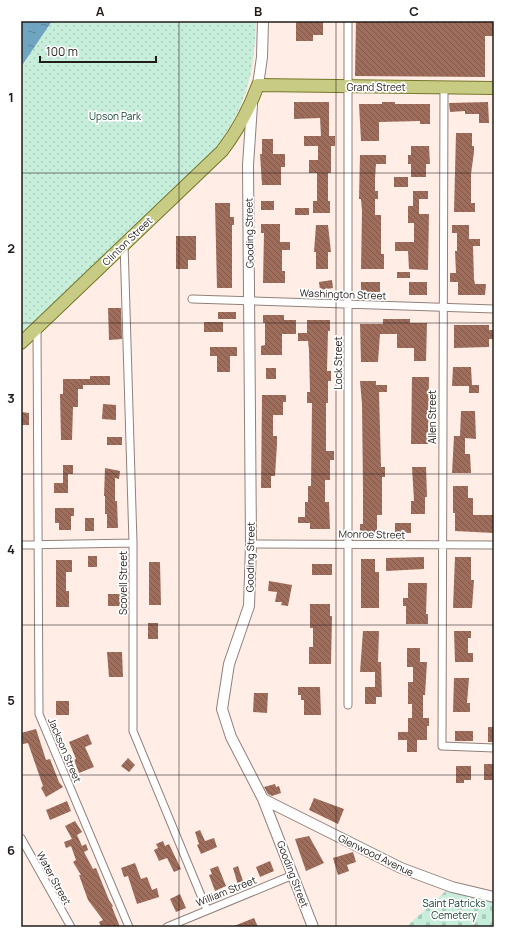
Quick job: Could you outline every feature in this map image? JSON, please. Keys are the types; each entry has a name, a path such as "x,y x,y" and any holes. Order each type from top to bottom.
{"main road":[{"name":"Grand Street","path":"258,85 348,88 494,88"},
{"name":"Gooding Street","path":"232,138 247,113 258,85"},
{"name":"Clinton Street","path":"21,344 124,242 205,168 232,138"}],"street":[{"name":"Gooding Street","path":"258,85 262,57 263,21"},
{"name":"Lock Street","path":"348,21 348,705"},
{"name":"Allen Street","path":"444,88 442,307 442,746 494,748"},
{"name":"Gooding Street","path":"252,101 248,165 250,300 249,606 229,664 222,709 231,737 264,799 313,927"},
{"name":"Gooding Street","path":"232,138 242,141 248,165"},
{"name":"Scovell Street","path":"124,242 133,543 133,731 206,910"},
{"name":"Washington Street","path":"192,299 494,309"},
{"name":"Jackson Street","path":"37,328 39,714 129,927"},
{"path":"21,545 133,543"},
{"name":"Monroe Street","path":"250,544 348,543 494,545"},
{"name":"Glenwood Avenue","path":"264,799 401,868 452,887 494,897"},
{"name":"Water Street","path":"21,838 70,927"},
{"name":"William Street","path":"168,927 293,875"}],"green space":[{"name":"Upson Park","path":"52,21 256,21 253,59 246,92 233,122 211,154 21,339 21,67"},
{"name":"Saint Patricks Cemetery","path":"448,889 494,900 494,927 406,927"}],"water":[{"path":"52,21 21,67 21,22"}],"building":[{"path":"296,21 323,21 323,35 313,35 313,41 296,41"},
{"path":"356,21 494,21 494,36 485,36 485,77 355,76"},
{"path":"294,102 329,102 329,136 335,136 335,146 331,146 331,173 328,173 328,201 330,201 330,213 313,213 313,201 317,201 317,173 309,173 309,160 318,160 318,146 304,146 304,136 321,136 320,118 294,119"},
{"path":"382,102 395,102 395,104 430,104 430,124 420,124 420,121 379,122 379,141 361,141 359,104 382,104"},
{"path":"488,102 489,123 479,123 479,114 465,114 465,111 450,112 449,103"},
{"path":"456,133 472,133 472,146 474,146 474,152 471,174 471,203 475,203 475,212 454,212"},
{"path":"262,139 273,139 273,154 285,154 285,167 281,167 281,185 262,185 260,154 262,154"},
{"path":"411,146 429,146 430,164 426,164 426,177 411,177 411,164 408,164 408,155 411,155"},
{"path":"360,155 386,155 386,164 376,164 375,178 375,191 378,191 378,199 375,199 375,215 381,215 381,254 384,254 384,269 361,269 362,211 361,199 359,199"},
{"path":"394,177 408,177 408,187 394,187"},
{"path":"413,191 428,191 428,199 419,199 419,214 429,214 428,270 409,269 408,251 395,251 395,242 414,242 414,223 408,223 408,206 413,206"},
{"path":"261,201 274,201 274,210 261,210"},
{"path":"215,203 230,203 230,217 234,217 234,225 232,225 232,288 217,288"},
{"path":"295,208 309,208 309,215 295,215"},
{"path":"261,224 280,224 280,242 290,242 290,250 282,250 282,271 285,271 285,283 263,283 264,233 261,233"},
{"path":"316,225 328,225 331,252 328,252 328,269 316,269 316,252 314,252"},
{"path":"452,225 469,225 469,239 480,239 480,246 473,246 474,279 475,284 486,284 485,295 458,295 458,282 450,282 450,273 456,273 455,251 457,251 457,233 452,233"},
{"path":"176,236 196,236 196,260 188,260 188,269 176,269"},
{"path":"397,272 410,272 410,278 397,278"},
{"path":"332,280 333,288 320,290 319,282"},
{"path":"361,282 380,282 380,292 361,292"},
{"path":"409,282 427,282 427,295 409,295"},
{"path":"108,308 121,308 122,339 109,340"},
{"path":"218,312 236,312 236,319 218,319"},
{"path":"263,315 284,315 284,320 296,320 296,334 282,334 282,355 261,355 261,346 265,345 265,323 263,323"},
{"path":"383,319 410,319 410,323 427,323 426,361 414,361 414,348 397,348 397,334 380,334 378,362 361,362 360,324 383,324"},
{"path":"307,320 330,320 330,331 328,331 327,371 331,371 331,381 328,381 328,403 326,403 326,451 334,451 334,460 330,460 330,480 325,480 325,502 329,502 330,529 310,529 310,523 298,523 298,517 305,517 305,502 308,502 308,486 311,486 312,403 307,403 307,392 310,392 309,350 308,341 298,341 298,333 307,333"},
{"path":"204,322 223,322 223,332 204,332"},
{"path":"454,325 489,325 489,330 494,330 494,339 489,339 489,347 454,348"},
{"path":"210,347 237,347 237,356 230,356 230,372 217,372 217,356 210,356"},
{"path":"453,367 471,367 472,385 479,385 479,393 469,393 469,386 452,386"},
{"path":"266,368 276,368 276,379 266,379"},
{"path":"90,376 110,376 110,385 83,385 83,389 78,389 78,407 73,407 72,440 61,440 60,394 63,394 63,379 90,379"},
{"path":"412,377 429,377 428,444 411,444"},
{"path":"360,381 376,381 376,385 387,385 387,392 379,392 381,467 385,467 385,477 382,477 382,515 377,515 377,533 360,533 360,524 363,524 363,490 362,404"},
{"path":"262,395 286,395 286,402 283,402 283,415 273,415 273,436 277,436 277,444 275,476 271,476 271,488 261,488"},
{"path":"103,404 116,405 116,420 102,419"},
{"path":"461,411 475,411 476,439 465,438 465,454 470,454 471,473 452,473 454,436 460,436"},
{"path":"21,412 29,413 29,425 21,425"},
{"path":"107,437 122,437 122,445 107,445"},
{"path":"63,465 73,465 73,474 68,474 68,493 54,493 54,483 63,483"},
{"path":"412,467 426,467 427,497 425,497 425,514 411,514 411,501 414,501"},
{"path":"105,468 120,471 119,479 115,478 115,501 117,501 118,528 107,528 107,514 105,514 104,496"},
{"path":"453,486 468,486 468,498 473,498 473,515 494,515 494,533 455,531"},
{"path":"55,508 74,508 74,516 71,516 71,530 59,530 59,523 55,523"},
{"path":"85,518 94,518 94,531 85,531"},
{"path":"395,523 411,523 411,533 395,533"},
{"path":"88,556 97,556 97,567 88,567"},
{"path":"424,557 424,569 386,571 386,558"},
{"path":"455,557 471,557 471,580 474,580 472,608 453,608"},
{"path":"361,559 375,559 375,572 379,572 379,608 361,608"},
{"path":"56,560 72,560 72,572 66,572 66,591 69,591 69,607 56,607"},
{"path":"149,562 160,562 161,605 149,605"},
{"path":"312,564 332,564 332,575 312,575"},
{"path":"269,581 292,585 288,606 281,605 282,602 275,602 277,592 268,591"},
{"path":"408,583 427,583 426,614 428,614 428,624 406,624 406,606 403,606 403,598 408,598"},
{"path":"108,594 122,594 122,606 108,606"},
{"path":"310,604 330,604 330,616 332,616 331,664 309,664 309,647 313,647 313,628 310,628"},
{"path":"148,623 158,623 158,639 148,639"},
{"path":"363,631 379,631 378,662 381,662 382,697 376,697 376,704 365,704 365,687 375,687 375,672 360,672"},
{"path":"454,631 471,631 471,638 468,638 468,653 473,653 473,662 455,662"},
{"path":"407,648 420,648 420,662 427,662 425,695 423,695 423,718 429,718 429,726 427,726 427,740 417,740 417,752 407,752 407,740 398,740 398,732 408,732 408,718 412,718 412,704 408,704 408,682 413,682 413,667 407,667"},
{"path":"107,652 122,652 123,677 109,677"},
{"path":"454,678 469,678 467,703 470,703 470,712 453,712"},
{"path":"298,687 320,687 321,715 304,715 304,700 301,700 301,695 298,695"},
{"path":"254,693 268,693 267,713 253,712"},
{"path":"56,701 69,701 69,715 56,715"},
{"path":"488,727 494,727 494,742 488,742"},
{"path":"36,729 46,760 50,759 59,782 63,787 46,797 41,788 43,786 28,743 23,744 21,737 21,733"},
{"path":"455,731 473,731 473,741 455,741"},
{"path":"88,734 92,744 85,747 94,767 79,773 74,760 76,759 69,742"},
{"path":"128,758 135,765 129,772 121,766"},
{"path":"484,764 494,764 494,780 484,780"},
{"path":"456,766 471,766 471,780 464,780 464,783 456,783"},
{"path":"275,784 276,787 279,786 281,793 272,796 268,794 264,787"},
{"path":"314,798 344,809 338,824 309,810"},
{"path":"67,801 71,811 50,820 46,810"},
{"path":"75,821 82,832 77,835 82,846 86,844 88,850 84,852 93,869 96,868 109,900 113,906 112,907 120,927 101,927 99,922 103,920 88,900 79,875 81,875 73,862 76,860 71,846 66,848 64,842 72,839 65,826"},
{"path":"200,830 205,841 214,838 217,847 201,854 197,845 199,844 195,832"},
{"path":"309,836 324,863 306,871 295,839"},
{"path":"163,841 165,846 169,844 181,869 174,872 167,858 159,861 154,850 158,848 156,844"},
{"path":"353,852 356,862 347,865 349,871 338,875 333,858"},
{"path":"270,861 274,871 260,877 256,867"},
{"path":"135,863 141,879 147,877 152,890 157,888 159,897 137,904 128,876 124,877 121,868"},
{"path":"218,866 226,886 215,891 209,875 212,874 210,869"},
{"path":"238,866 244,884 238,885 233,868"},
{"path":"180,894 186,908 176,912 170,899"},
{"path":"254,918 258,927 234,927 234,926"}]}
